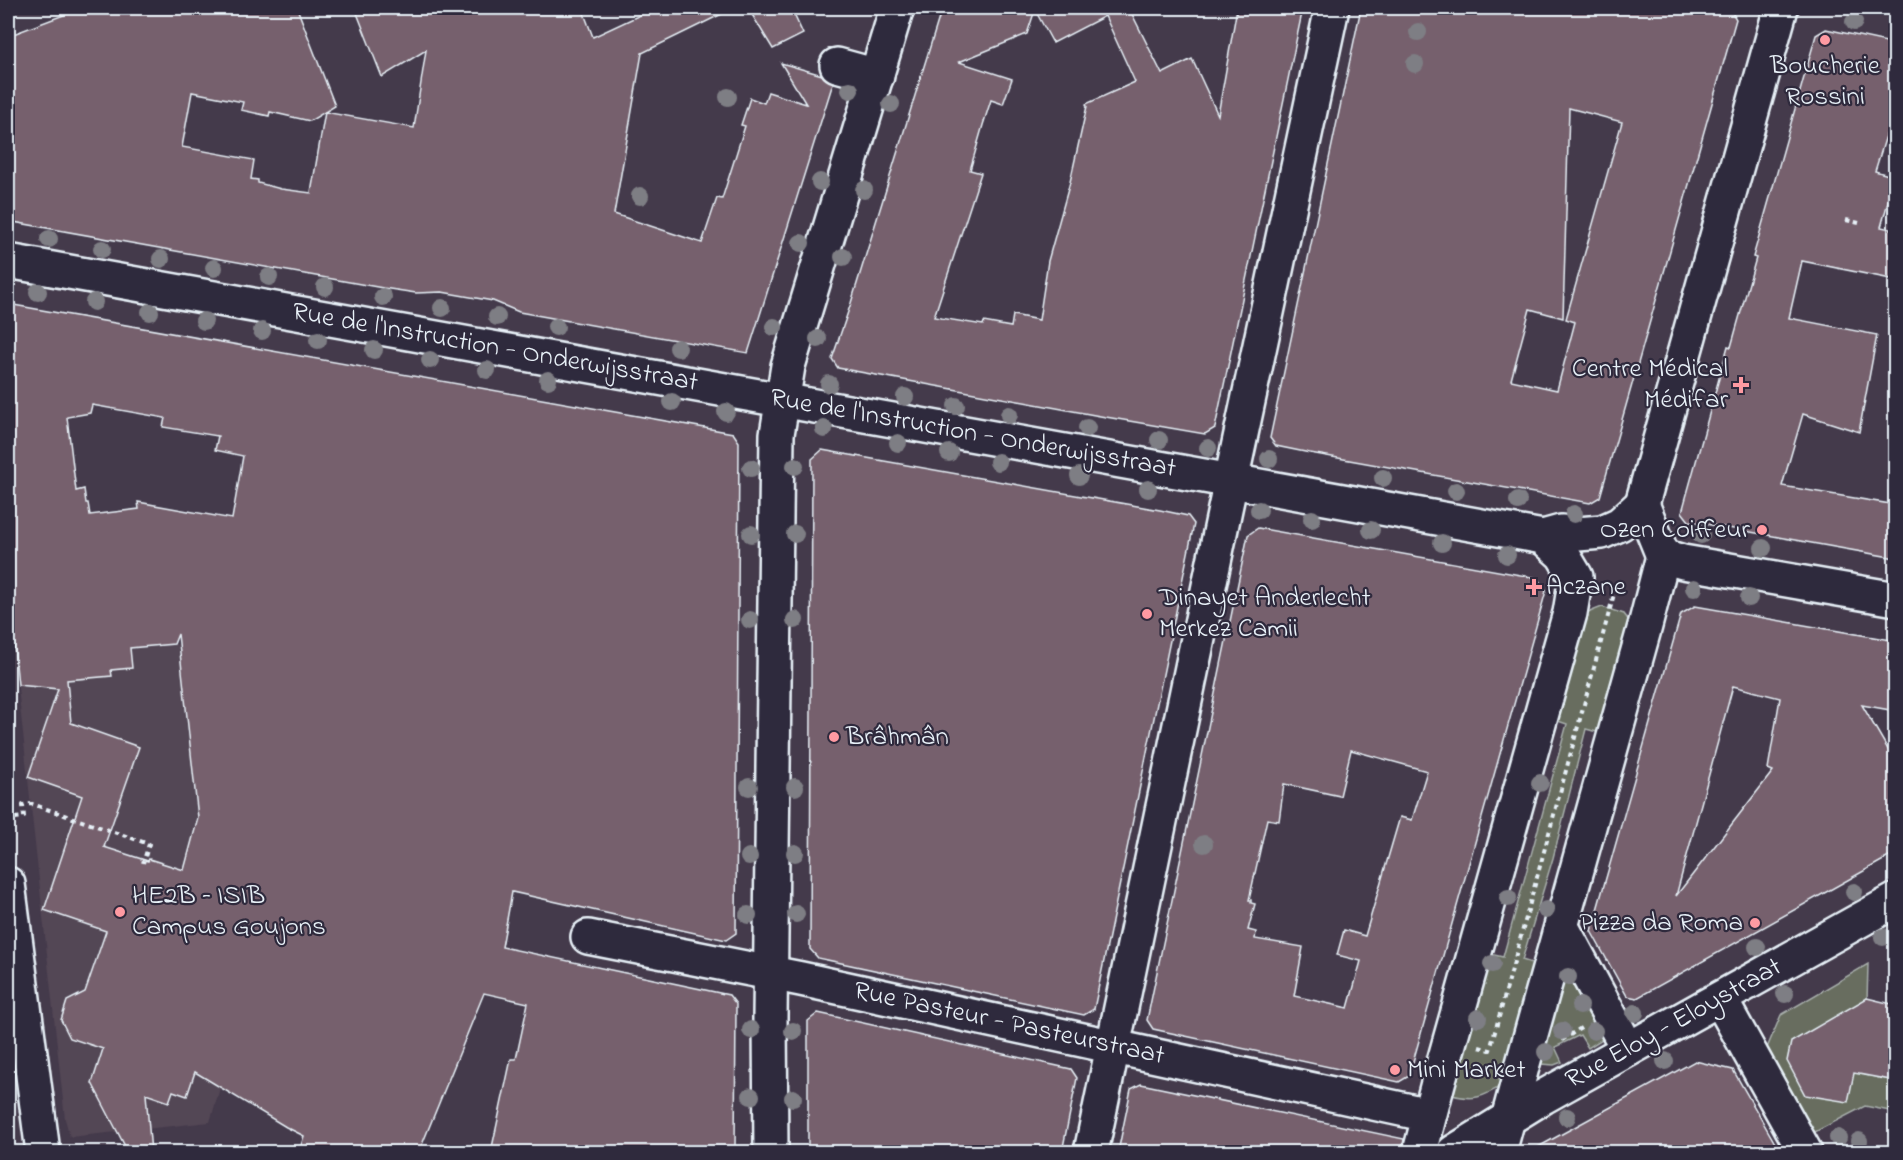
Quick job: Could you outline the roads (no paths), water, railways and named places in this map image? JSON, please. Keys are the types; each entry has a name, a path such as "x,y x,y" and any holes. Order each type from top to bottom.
{"street":[{"path":"771,1152 770,973 777,434 788,366 897,8"},
{"path":"1091,1152 1332,8"},
{"path":"1499,1152 1663,556 1642,504 1781,8"},
{"path":"837,65 877,76"},
{"name":"Rue de l'Instruction - Onderwijsstraat","path":"8,261 1543,537 1561,532 1578,534 1602,532 1620,524 1642,504"},
{"path":"1420,1152 1570,613 1576,577 1563,555 1543,537"},
{"path":"1663,556 1683,562 1896,599"},
{"path":"8,884 43,1152"},
{"name":"Rue Eloy - Eloystraat","path":"1454,1152 1543,1097 1896,900"},
{"path":"1562,927 1629,1050"},
{"name":"Rue Pasteur - Pasteurstraat","path":"588,937 770,973 1429,1115"},
{"path":"1720,999 1805,1152"}],"place":[{"name":"Boucherie Rossini","path":"1825,40"},
{"name":"Centre Médical Médifar","path":"1741,385"},
{"name":"Ozen Coiffeur","path":"1762,530"},
{"name":"Aczane","path":"1534,587"},
{"name":"Dinayet Anderlecht Merkez Camii","path":"1147,614"},
{"name":"Brâhmân","path":"834,737"},
{"name":"HE2B – ISIB Campus Goujons","path":"120,912"},
{"name":"Pizza da Roma","path":"1755,923"},
{"name":"Mini Market","path":"1395,1070"}]}
